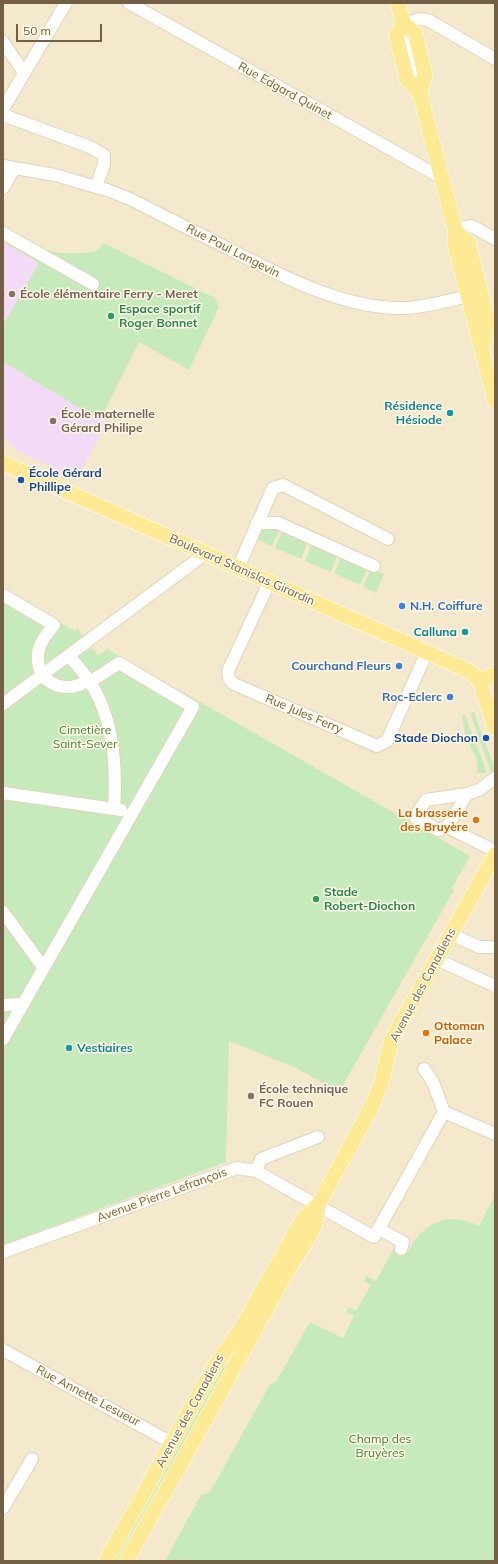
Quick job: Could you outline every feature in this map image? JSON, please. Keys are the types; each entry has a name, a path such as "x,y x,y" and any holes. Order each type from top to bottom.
{"main road":[{"path":"398,3 402,23 415,32 425,74 420,94 455,230 455,245 495,401"},
{"path":"455,230 468,242 487,318 482,350"},
{"name":"Boulevard Stanislas Girardin","path":"3,463 469,671 479,680"},
{"path":"495,675 479,680 495,728"},
{"name":"Avenue des Canadiens","path":"106,1561 214,1367 240,1330 303,1219 318,1205 372,1106 382,1081 391,1041 495,855"},
{"name":"Avenue des Canadiens","path":"126,1561 282,1281 306,1242 315,1225 318,1205"}],"street":[{"path":"3,109 66,3"},
{"name":"Rue Edgard Quinet","path":"129,3 442,178"},
{"path":"402,23 420,19 428,20 495,59"},
{"path":"3,42 24,74"},
{"path":"3,116 90,147 104,155 104,164 96,186"},
{"path":"3,188 8,167"},
{"name":"Rue Paul Langevin","path":"8,167 55,175 96,186 130,199 280,274 322,292 356,302 404,308 468,296"},
{"path":"455,230 472,226 495,239"},
{"path":"3,233 93,284"},
{"path":"238,568 273,488 283,485 388,539"},
{"path":"257,523 278,523 374,566"},
{"path":"3,704 205,554"},
{"name":"Rue Jules Ferry","path":"269,583 228,671 229,678 234,684 377,746 387,741 426,652"},
{"path":"3,595 54,625 41,642 37,662 48,682 63,688 81,686 119,663 192,707 3,1039"},
{"path":"69,656 89,681 99,699 108,725 114,756 116,785 114,809"},
{"path":"467,794 447,827 438,830 415,817 426,800 467,794 479,790 495,778"},
{"path":"3,793 132,812"},
{"path":"447,827 495,851"},
{"path":"3,912 43,967"},
{"path":"450,934 479,947 495,947"},
{"path":"436,959 495,986"},
{"path":"3,1005 23,1004"},
{"path":"424,1069 433,1082 444,1112 495,1134"},
{"path":"401,1249 403,1242 379,1229 444,1112"},
{"path":"256,1172 261,1159 318,1137"},
{"name":"Avenue Pierre Lefrançois","path":"3,1252 237,1168 256,1172 374,1237 379,1229"},
{"name":"Rue Annette Lesueur","path":"3,1350 172,1443"},
{"path":"3,1508 32,1459"}],"shaded area":[{"path":"3,3 495,3 495,1561 3,1561"},
{"name":"École élémentaire Ferry - Meret","path":"3,242 39,263 3,325"},
{"name":"École maternelle Gérard Philipe","path":"3,362 108,423 88,456 79,480 16,450 3,436"}],"green space":[{"name":"Espace sportif Roger Bonnet","path":"3,227 38,246 47,250 58,252 82,253 97,251 104,243 215,298 219,307 189,370 139,342 100,420 3,362 3,325 39,263 3,242"},
{"path":"259,527 280,528 272,546 254,538"},
{"path":"283,529 308,541 301,559 275,548"},
{"path":"312,543 338,554 331,572 305,561"},
{"path":"342,555 368,567 360,585 334,573"},
{"path":"371,569 384,574 376,593 363,587"},
{"name":"Cimetière Saint-Sever","path":"3,590 75,631 78,629 84,637 79,642 86,652 92,648 98,656 107,649 470,856 452,888 454,890 339,1092 296,1068 229,1041 226,1162 3,1245"},
{"path":"474,712 495,769 491,772 470,713"},
{"path":"462,715 465,715 487,773 477,773 477,760 465,735"},
{"name":"Champ des Bruyères","path":"495,1195 495,1561 165,1561 201,1495 210,1492 270,1384 276,1382 310,1322 343,1338 354,1316 346,1312 349,1307 356,1311 371,1285 364,1281 366,1276 376,1281 395,1246 408,1252 421,1233 438,1222 457,1219 468,1221 479,1226"},
{"path":"242,1337 184,1447 118,1561 110,1561 224,1360"}],"place":[{"name":"École élémentaire Ferry - Meret","path":"12,294"},
{"name":"Espace sportif Roger Bonnet","path":"111,316"},
{"name":"Résidence Hésiode","path":"450,413"},
{"name":"École maternelle Gérard Philipe","path":"53,421"},
{"name":"École Gérard Phillipe","path":"21,480"},
{"name":"N.H. Coiffure","path":"402,606"},
{"name":"Calluna","path":"465,632"},
{"name":"Courchand Fleurs","path":"399,666"},
{"name":"Roc-Eclerc","path":"450,697"},
{"name":"Stade Diochon","path":"486,738"},
{"name":"La brasserie des Bruyère","path":"476,820"},
{"name":"Stade Robert-Diochon","path":"316,899"},
{"name":"Ottoman Palace","path":"426,1033"},
{"name":"Vestiaires","path":"69,1048"},
{"name":"École technique FC Rouen","path":"251,1096"}]}
